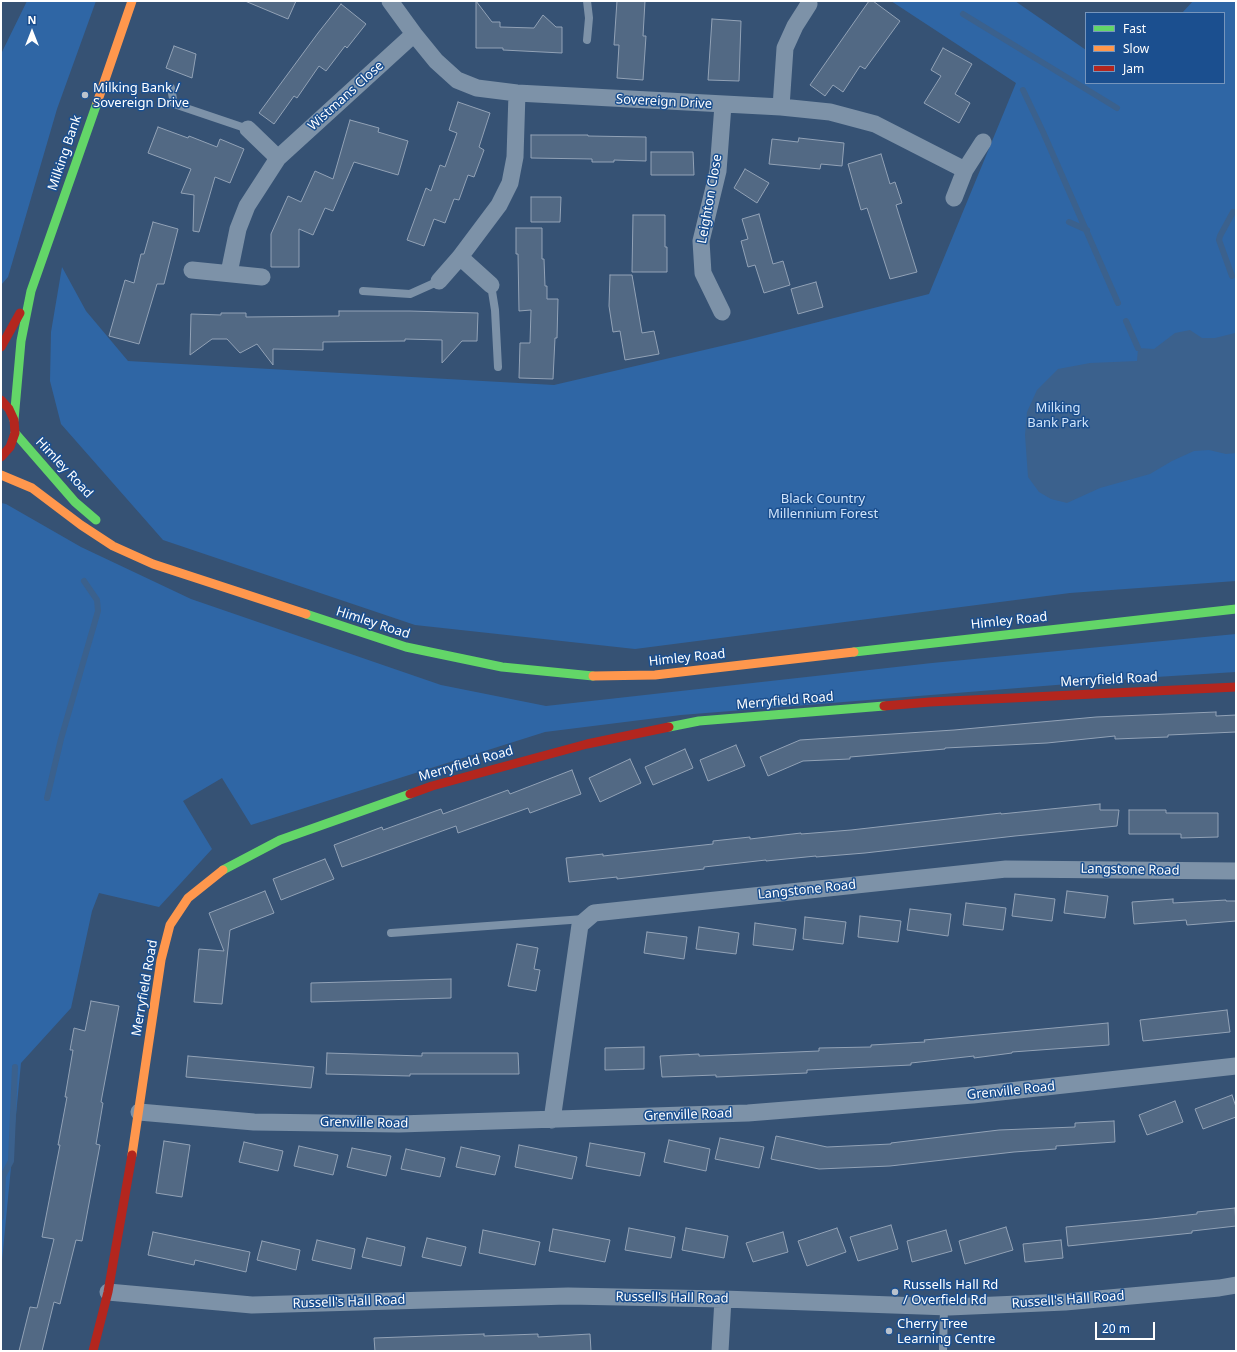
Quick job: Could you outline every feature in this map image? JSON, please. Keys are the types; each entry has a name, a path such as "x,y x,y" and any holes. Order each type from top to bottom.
{"street":[{"name":"Milking Bank","path":"1,347 16,322 31,291 132,1"},
{"name":"Sovereign Drive","path":"390,1 436,61 457,80 477,88 517,92 723,105 781,107 830,112 875,124 965,170"},
{"path":"781,107 785,48 795,26 809,4"},
{"name":"Wistmans Close","path":"229,273 238,229 247,206 278,158 414,34"},
{"path":"439,281 460,257 499,205 510,183 514,157 517,92"},
{"name":"Leighton Close","path":"722,312 703,273 701,241 718,171 723,105"},
{"path":"248,129 278,158"},
{"path":"954,198 965,170 983,142"},
{"path":"460,257 491,286"},
{"path":"192,270 262,277"},
{"name":"Milking Bank","path":"15,433 14,420 21,342 31,291"},
{"path":"1,400 9,409 14,420"},
{"path":"1,456 10,447 15,433"},
{"name":"Himley Road","path":"15,433 75,502 105,526"},
{"name":"Himley Road","path":"1,475 32,488 81,525 113,546 153,564 406,648 502,667 593,676 655,675 1236,609"},
{"name":"Himley Road","path":"123,541 153,564"},
{"name":"Merryfield Road","path":"93,1351 108,1292 139,1112 161,960 170,925 188,898 226,867 280,840 432,786 587,744 699,721 930,702 1236,687"},
{"name":"Langstone Road","path":"587,919 594,913 1006,869 1236,871"},
{"path":"552,1120 580,925 587,919"},
{"name":"Grenville Road","path":"139,1112 269,1122 399,1124 552,1120 748,1112 973,1095 1236,1066"},
{"name":"Russell's Hall Road","path":"108,1292 252,1305 568,1296 723,1299 944,1307 1065,1302 1219,1288 1236,1285"},
{"path":"720,1351 723,1299"}],"lane":[{"path":"587,1 589,18 587,40"},
{"path":"171,88 174,104 248,129"},
{"path":"363,291 410,294 439,281"},
{"path":"491,286 495,310 498,367"},
{"path":"391,933 587,919"},
{"path":"943,1351 944,1307"}],"green space":[{"path":"27,1 96,1 57,109 8,277 1,285 1,54"},
{"name":"Milking Bank Park","path":"891,1 1015,1 1085,49 1085,84 1225,84 1225,12 1183,12 1193,1 1236,1 1236,581 1070,593 635,649 415,625 163,540 61,424 50,381 51,332 62,267 86,311 128,361 554,385 747,340 929,294 1016,83"},
{"path":"1,503 6,504 81,547 191,599 441,685 546,706 932,663 1236,634 1236,672 681,715 545,732 251,825 222,778 183,801 212,849 159,907 99,893 92,911 71,1008 21,1063 1,1271"}],"shaded area":[{"path":"1190,330 1202,338 1215,338 1235,333 1236,335 1236,453 1226,454 1209,450 1194,451 1172,461 1150,474 1100,488 1067,503 1051,499 1039,492 1028,477 1025,435 1027,412 1037,390 1058,369 1090,363 1137,361 1138,348 1154,349 1175,333"}],"building":[{"path":"245,1 296,1 288,19"},
{"path":"476,1 492,22 500,22 500,27 534,28 543,15 556,27 562,27 562,53 503,50 503,48 476,48"},
{"path":"617,1 645,1 643,36 646,36 643,80 617,78 619,45 614,45"},
{"path":"869,1 873,1 900,21 865,69 860,66 843,92 833,85 825,96 810,85"},
{"path":"341,4 366,24 347,48 345,46 326,71 319,66 297,98 294,96 274,124 259,113"},
{"path":"712,19 741,21 739,81 708,80"},
{"path":"174,46 196,54 192,78 166,68"},
{"path":"943,48 972,64 955,94 970,103 959,123 924,103 941,76 931,70"},
{"path":"458,102 490,113 479,147 484,150 474,177 468,175 459,200 454,199 445,223 434,219 424,246 407,240 426,188 431,191 440,165 445,167 457,133 449,130"},
{"path":"350,120 379,128 378,132 408,141 398,175 354,162 333,211 325,208 313,235 299,229 299,267 271,267 271,234 288,196 301,202 315,171 333,179"},
{"path":"158,127 188,138 189,136 217,147 220,139 244,149 230,183 215,177 199,232 193,231 194,195 181,193 191,169 148,153"},
{"path":"531,135 646,137 646,161 614,160 614,162 592,162 592,159 531,158"},
{"path":"799,138 844,143 842,166 821,164 820,169 769,164 772,139 798,142"},
{"path":"651,152 693,152 694,175 651,175"},
{"path":"881,154 890,184 895,182 902,203 896,205 917,272 890,279 867,208 861,210 848,164"},
{"path":"745,169 769,183 757,203 734,188"},
{"path":"531,197 561,197 560,222 531,222"},
{"path":"759,214 773,264 783,261 790,285 764,293 755,265 748,267 741,241 748,239 742,219"},
{"path":"633,215 665,215 667,272 632,272"},
{"path":"153,222 178,229 164,284 157,284 139,344 109,336 125,280 134,283 141,254 144,254"},
{"path":"516,228 542,228 542,259 544,259 547,299 558,299 557,338 555,338 553,379 519,378 520,343 530,343 531,310 519,311"},
{"path":"610,275 632,275 642,333 654,331 659,354 625,360 620,331 613,332 609,306"},
{"path":"816,282 823,307 798,314 791,289"},
{"path":"339,311 478,313 477,341 462,341 442,363 442,340 405,339 405,341 323,342 323,350 273,349 273,365 257,344 240,353 227,339 212,339 190,355 191,314 221,315 221,313 246,313 246,317 339,316"},
{"path":"1216,712 1216,716 1236,715 1236,732 1115,739 1115,736 1047,743 945,748 850,757 850,759 803,761 768,776 760,757 800,740 954,730 1096,717"},
{"path":"736,745 745,766 708,781 700,760"},
{"path":"685,749 693,768 653,785 645,767"},
{"path":"630,759 641,783 600,802 589,778"},
{"path":"572,770 581,794 530,813 528,808 458,833 456,826 342,867 334,845 382,827 383,830 441,809 443,814 508,790 510,794"},
{"path":"1100,804 1100,810 1119,810 1117,826 865,853 766,860 617,879 617,877 569,882 566,858 603,854 603,856 713,844 713,841 750,837 750,839 801,833 851,830 1001,813"},
{"path":"1129,810 1166,810 1166,813 1218,813 1218,837 1181,838 1181,834 1129,834"},
{"path":"325,859 334,879 281,900 273,879"},
{"path":"265,891 274,913 230,930 222,1004 194,1002 199,949 224,951 209,913"},
{"path":"1067,891 1108,896 1105,918 1064,913"},
{"path":"1015,894 1055,899 1052,921 1012,916"},
{"path":"1173,899 1173,903 1226,900 1236,901 1236,921 1187,925 1186,920 1134,924 1132,902"},
{"path":"966,903 1006,908 1003,930 963,925"},
{"path":"910,909 951,914 948,936 907,930"},
{"path":"860,916 901,921 898,942 858,937"},
{"path":"805,917 846,922 843,944 803,939"},
{"path":"755,923 796,929 793,950 753,945"},
{"path":"699,927 739,933 736,954 696,949"},
{"path":"647,932 687,937 684,959 644,953"},
{"path":"517,944 538,948 534,969 540,970 536,991 508,986"},
{"path":"451,979 451,998 311,1002 311,983"},
{"path":"91,1001 119,1006 101,1102 103,1103 96,1144 100,1145 82,1241 76,1240 60,1304 54,1302 42,1351 19,1351 30,1307 37,1308 54,1239 42,1237 60,1145 58,1145 67,1097 65,1097 73,1050 70,1050 74,1028 85,1031"},
{"path":"1227,1010 1230,1032 1143,1041 1140,1020"},
{"path":"1108,1023 1109,1045 1012,1052 974,1058 974,1056 911,1063 911,1065 807,1070 807,1073 716,1077 716,1075 662,1077 660,1056 699,1054 699,1056 819,1051 819,1048 871,1047 871,1045 925,1042 924,1040"},
{"path":"644,1047 644,1069 605,1070 605,1048"},
{"path":"327,1053 422,1056 422,1053 518,1053 519,1074 410,1074 410,1076 326,1074"},
{"path":"188,1056 314,1067 311,1088 186,1077"},
{"path":"1232,1095 1236,1107 1236,1117 1203,1129 1195,1109"},
{"path":"1175,1101 1183,1122 1147,1135 1139,1115"},
{"path":"1114,1121 1115,1142 1056,1146 1056,1149 1014,1152 890,1166 819,1169 771,1159 776,1136 827,1147 891,1144 999,1130 1075,1127 1075,1123"},
{"path":"720,1138 764,1147 759,1168 715,1159"},
{"path":"669,1140 710,1149 706,1171 664,1162"},
{"path":"164,1141 190,1145 182,1197 156,1193"},
{"path":"244,1142 283,1151 278,1171 239,1162"},
{"path":"590,1143 645,1153 640,1176 586,1166"},
{"path":"519,1145 577,1157 572,1179 515,1167"},
{"path":"299,1146 338,1155 333,1175 294,1166"},
{"path":"461,1147 500,1156 495,1175 456,1167"},
{"path":"352,1148 391,1156 386,1176 347,1167"},
{"path":"406,1149 445,1158 440,1177 401,1169"},
{"path":"1235,1208 1236,1226 1192,1231 1192,1233 1068,1246 1066,1227 1197,1214 1197,1212"},
{"path":"891,1225 898,1249 858,1261 850,1237"},
{"path":"1006,1227 1013,1250 965,1264 959,1241"},
{"path":"629,1228 675,1237 671,1258 625,1250"},
{"path":"686,1228 728,1236 724,1258 682,1250"},
{"path":"837,1228 846,1252 807,1266 798,1241"},
{"path":"553,1229 610,1240 605,1262 549,1251"},
{"path":"483,1230 540,1242 535,1265 479,1253"},
{"path":"946,1230 952,1251 912,1262 907,1241"},
{"path":"153,1232 250,1252 246,1272 195,1260 194,1265 148,1255"},
{"path":"783,1232 788,1252 753,1262 746,1243"},
{"path":"367,1238 405,1247 401,1266 362,1257"},
{"path":"427,1238 466,1247 461,1266 422,1257"},
{"path":"317,1240 355,1249 351,1269 312,1260"},
{"path":"1061,1240 1063,1258 1025,1262 1023,1244"},
{"path":"262,1241 300,1250 296,1270 257,1260"},
{"path":"484,1334 484,1336 538,1334 538,1337 590,1334 591,1351 375,1351 374,1338"}],"waterway":[{"path":"963,14 1117,108"},
{"path":"1023,90 1118,303"},
{"path":"1232,276 1219,240 1233,212"},
{"path":"1069,222 1087,230"},
{"path":"1126,321 1138,348"},
{"path":"47,798 61,739 98,611 97,600 84,581"},
{"path":"1,1217 3,1176 11,1161 15,1067"}],"traffic: fast":[{"path":"14,420 21,341 31,291 97,103"},
{"path":"15,433 75,502 96,520"},
{"path":"854,652 1236,609"},
{"path":"306,614 406,647 502,667 593,676"},
{"path":"669,727 699,721 884,706"},
{"path":"223,870 280,840 410,794"}],"traffic: slow":[{"path":"97,103 132,1"},
{"path":"1,475 32,488 81,525 113,546 153,564 306,614"},
{"path":"593,676 655,675 854,652"},
{"path":"132,1155 161,960 170,925 188,898 223,870"}],"traffic: jam":[{"path":"1,347 20,313"},
{"path":"1,400 9,409 14,420 15,433 10,447 1,457"},
{"path":"884,706 930,702 1236,687"},
{"path":"410,794 432,786 587,744 669,727"},
{"path":"93,1351 108,1292 132,1155"}],"place":[{"name":"Milking Bank / Sovereign Drive","path":"85,95"},
{"name":"Russells Hall Rd / Overfield Rd","path":"895,1292"},
{"name":"Cherry Tree Learning Centre","path":"889,1331"}],"park label":[{"name":"Black Country Millennium Forest","path":"823,506"}]}
